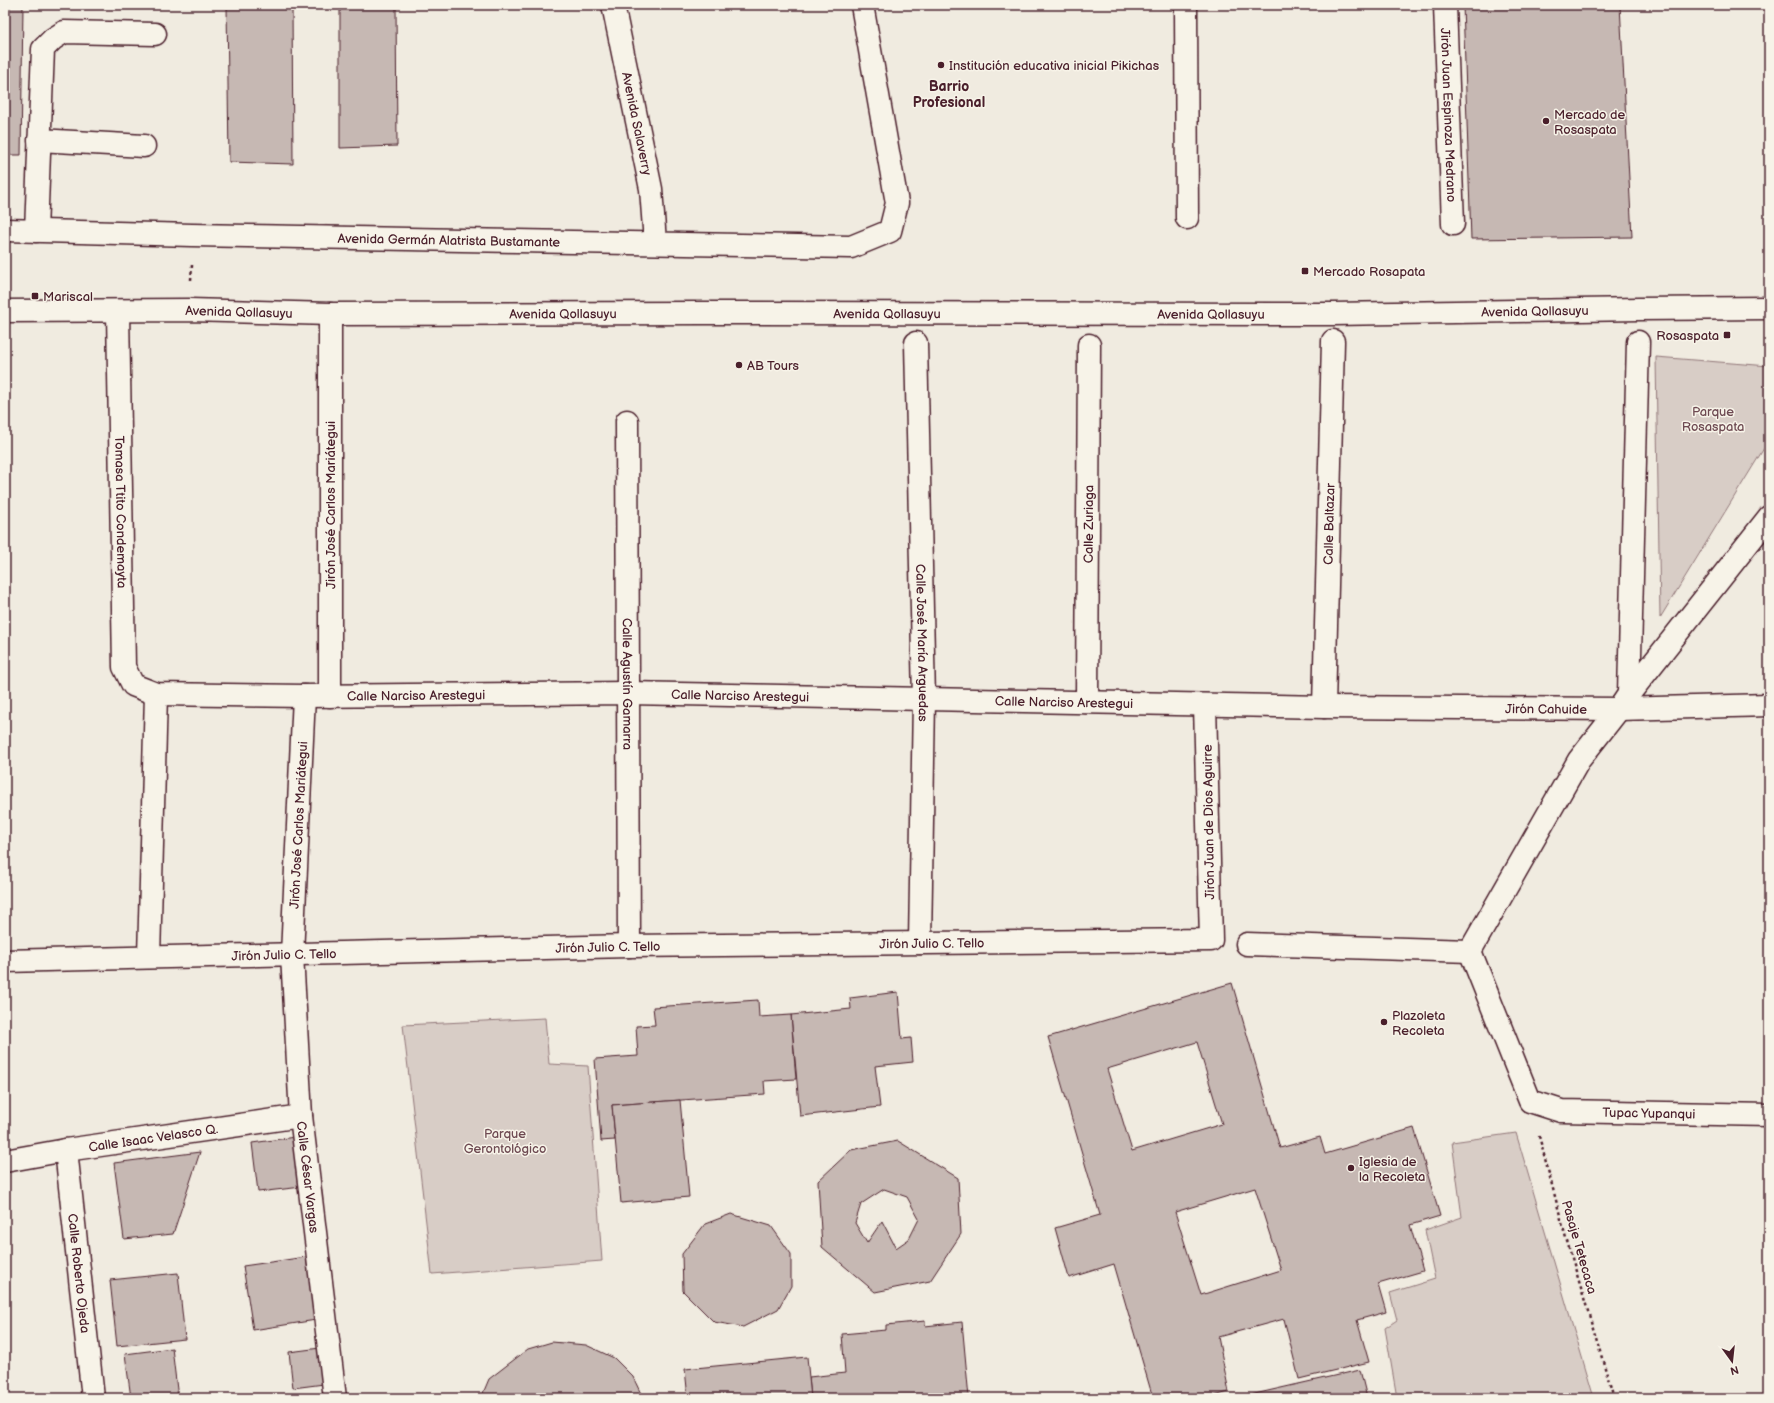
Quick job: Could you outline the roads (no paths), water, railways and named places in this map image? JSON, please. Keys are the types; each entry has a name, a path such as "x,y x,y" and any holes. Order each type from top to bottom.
{"street":[{"name":"Avenida Salaverry","path":"613,5 651,189 655,242"},
{"name":"Avenida Germán Alatrista Bustamante","path":"5,230 192,235 655,242 851,247 890,231 898,203 862,5"},
{"path":"1186,5 1187,218"},
{"name":"Jirón Juan Espinoza Medrano","path":"1445,5 1453,224"},
{"path":"36,231 43,49 53,39 64,32 155,34"},
{"path":"39,140 144,146"},
{"name":"Avenida Qollasuyu","path":"5,311 118,312 190,310 330,314 1333,314 1769,308"},
{"name":"Tomasa Ttito Condemayta","path":"118,312 124,667 133,685 156,694"},
{"name":"Jirón José Carlos Mariátegui","path":"330,314 330,696"},
{"name":"Calle Baltazar","path":"1324,707 1333,341"},
{"name":"Calle José María Arguedas","path":"916,342 924,699 920,943"},
{"path":"1624,702 1638,342"},
{"name":"Calle Zuriaga","path":"1087,702 1089,345"},
{"name":"Calle Agustín Gamarra","path":"627,421 629,946"},
{"path":"1247,944 1470,951 1579,760 1769,517"},
{"name":"Calle Narciso Arestegui","path":"156,694 330,696 628,693 1324,707"},
{"path":"149,957 156,694"},
{"name":"Jirón José Carlos Mariátegui","path":"292,955 304,696"},
{"name":"Jirón Cahuide","path":"1324,707 1624,702 1769,705"},
{"name":"Jirón Juan de Dios Aguirre","path":"1205,705 1211,940"},
{"name":"Jirón Julio C. Tello","path":"5,961 629,946 1211,940"},
{"name":"Tupac Yupanqui","path":"1470,951 1530,1101 1561,1112 1769,1115"},
{"name":"Calle César Vargas","path":"292,955 301,1116 336,1398"},
{"name":"Calle Isaac Velasco Q.","path":"5,1161 66,1150 301,1116"},
{"name":"Calle Roberto Ojeda","path":"66,1150 94,1398"}],"place":[{"name":"Institución educativa inicial Pikichas","path":"941,65"},
{"name":"Mercado de Rosaspata","path":"1546,121"},
{"name":"Mercado Rosapata","path":"1305,271"},
{"name":"Mariscal","path":"35,296"},
{"name":"Rosaspata","path":"1727,335"},
{"name":"AB Tours","path":"739,365"},
{"name":"Plazoleta Recoleta","path":"1384,1022"},
{"name":"Iglesia de la Recoleta","path":"1351,1168"}],"district":[{"name":"Barrio Profesional","path":"949,94"}],"park label":[{"name":"Parque Rosaspata","path":"1713,418"},
{"name":"Parque Gerontológico","path":"505,1140"}]}
